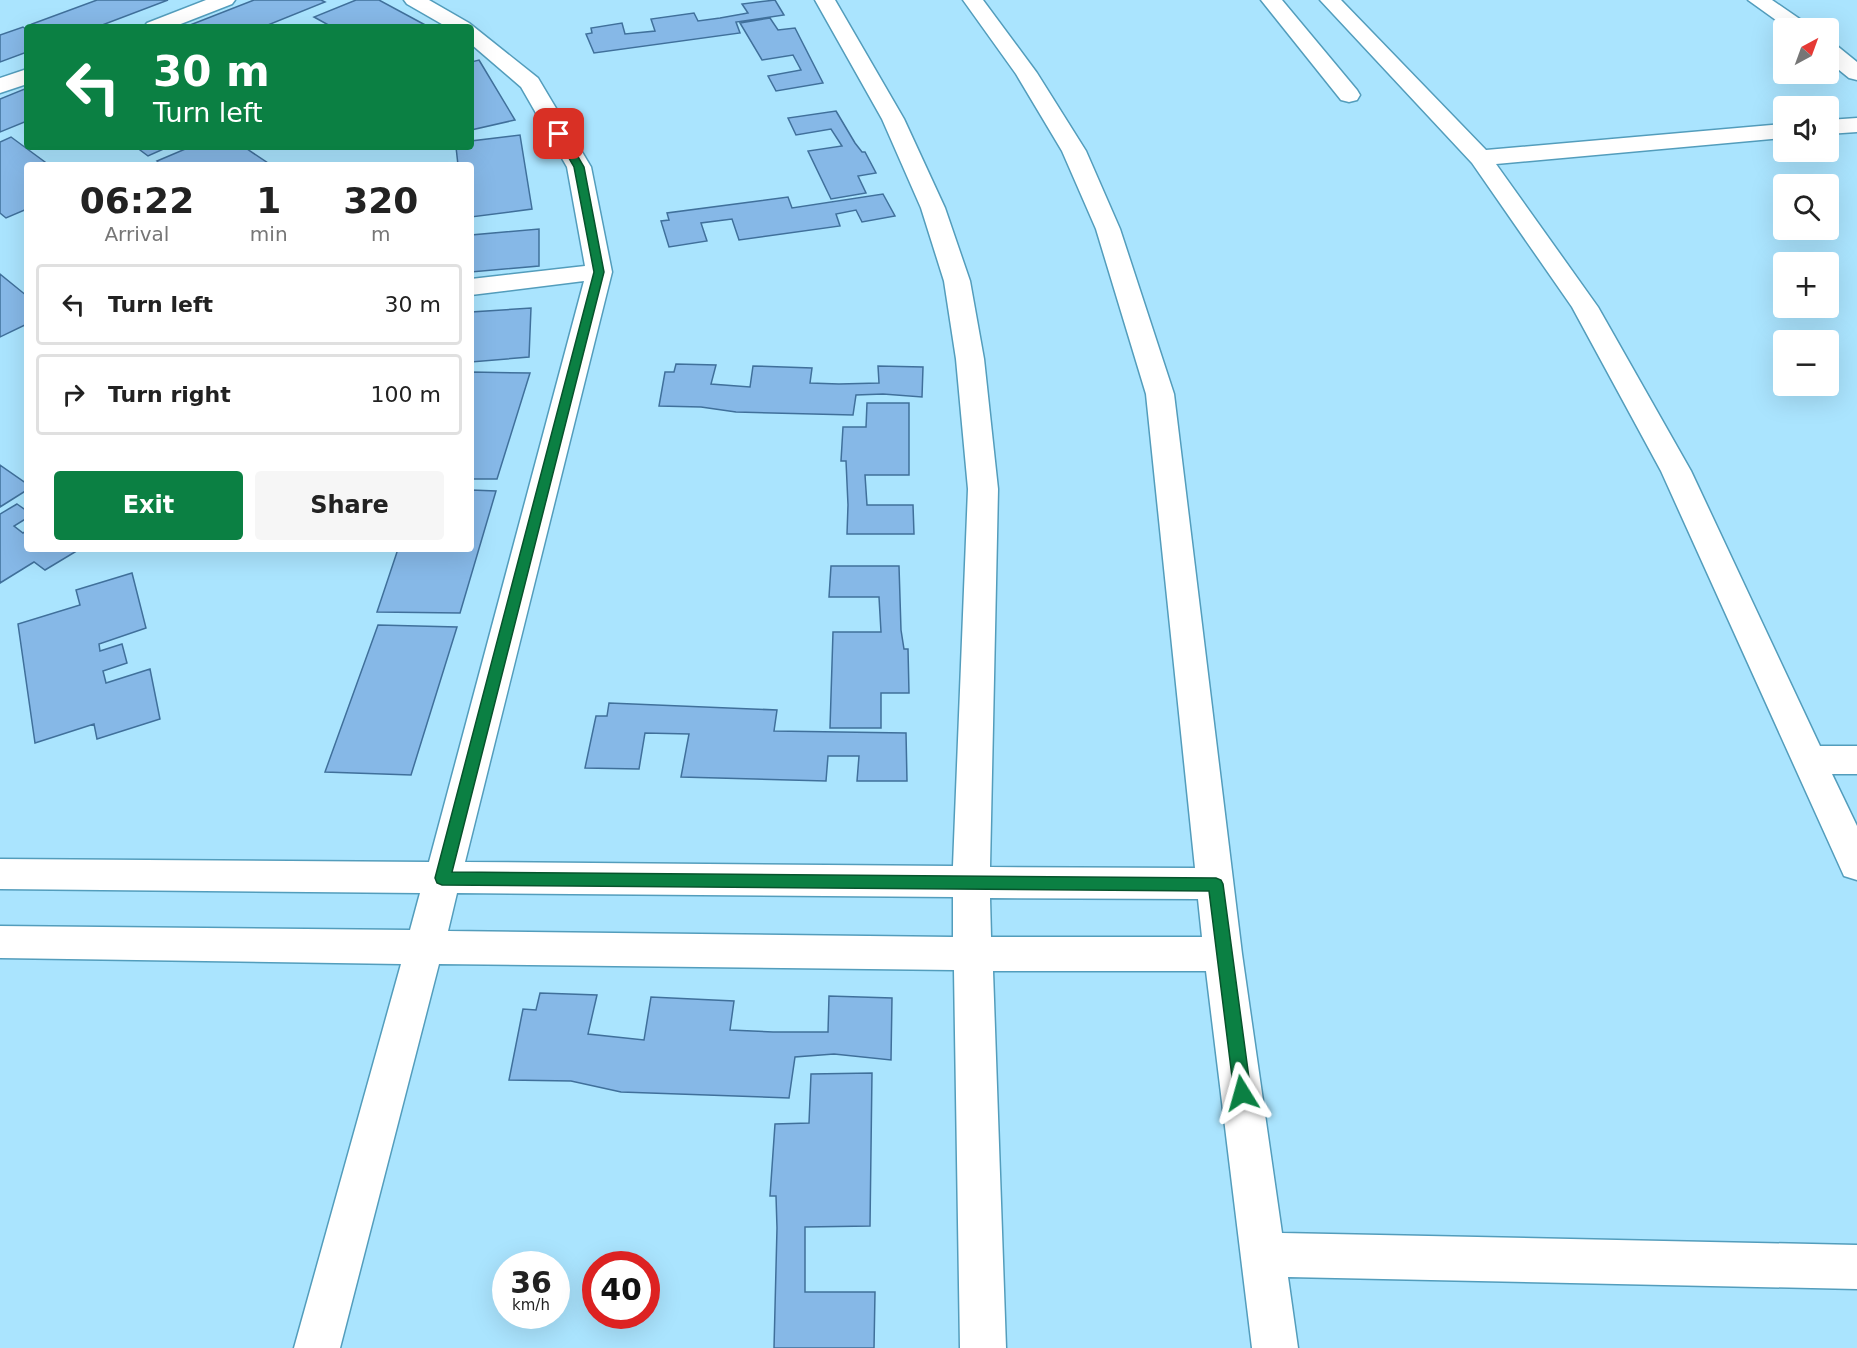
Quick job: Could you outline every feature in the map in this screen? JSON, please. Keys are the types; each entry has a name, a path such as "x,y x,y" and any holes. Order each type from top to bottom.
{"street":[{"path":"162,24 225,0"},
{"path":"414,0 457,24"},
{"path":"825,0 892,119 933,208 957,281 969,348 983,489 971,883 983,1348"},
{"path":"973,0 1026,73 1074,151 1108,229 1160,394 1223,954 1275,1348"},
{"path":"1270,0 1349,95"},
{"path":"1330,0 1344,36 1480,158 1585,307 1676,471 1857,865"},
{"path":"1758,0 1785,18"},
{"path":"317,1348 599,272 579,167 530,83 474,36"},
{"path":"1306,44 1344,36"},
{"path":"1839,59 1857,73"},
{"path":"0,86 24,77"},
{"path":"1839,126 1857,124"},
{"path":"1480,158 1773,132"},
{"path":"474,287 599,272"},
{"path":"1810,760 1857,760"},
{"path":"0,874 1216,884"},
{"path":"0,942 973,954 1223,954"},
{"path":"1264,1255 1857,1267"}],"building":[{"path":"97,0 168,0 105,24 32,24"},
{"path":"254,0 321,0 325,2 270,24 193,24"},
{"path":"356,0 379,0 423,24 327,24 314,17"},
{"path":"775,0 784,15 736,22 740,33 594,53 586,34 592,33 591,28 622,23 625,34 655,31 651,19 694,13 698,21 720,18 748,13 742,4"},
{"path":"770,18 778,30 795,28 823,83 776,91 768,76 801,70 793,55 762,60 740,23"},
{"path":"24,28 24,53 0,62 0,35"},
{"path":"479,60 515,120 474,129 474,61"},
{"path":"24,89 24,122 0,132 0,99"},
{"path":"836,111 855,143 862,152 865,152 876,173 858,176 866,193 831,199 808,151 842,146 831,129 796,135 788,118"},
{"path":"520,135 532,209 474,217 474,162 458,162 456,150 474,150 474,141"},
{"path":"11,137 24,147 24,150 29,150 45,162 24,162 24,210 6,218 0,213 0,142"},
{"path":"140,150 161,150 148,156"},
{"path":"183,150 248,150 266,162 158,162"},
{"path":"883,194 895,216 862,222 856,210 836,214 840,226 739,240 732,219 701,223 707,241 669,247 661,221 669,220 667,213 788,197 792,208"},
{"path":"539,229 539,266 474,272 474,235"},
{"path":"0,274 24,294 24,325 0,337"},
{"path":"531,308 529,357 474,362 474,312"},
{"path":"676,364 716,365 711,384 750,387 753,366 812,368 810,383 839,384 879,383 878,366 923,367 922,397 883,394 856,395 853,415 736,412 701,407 659,406 665,372 674,372"},
{"path":"474,372 530,373 497,479 474,479"},
{"path":"867,403 909,403 909,475 865,475 867,505 913,505 914,534 847,534 846,461 841,461 843,427 866,427"},
{"path":"0,465 24,482 24,492 0,507"},
{"path":"474,490 496,491 460,613 377,612 397,552 474,552"},
{"path":"17,504 24,509 24,520 14,526 24,532 24,552 75,552 45,570 34,562 0,583 0,514"},
{"path":"831,566 899,566 901,630 904,649 908,649 909,693 881,693 881,728 830,728 833,632 881,632 879,597 829,597"},
{"path":"132,573 146,628 99,644 100,651 122,644 127,663 103,671 106,683 150,669 160,719 97,739 94,724 35,743 18,624 80,605 76,590"},
{"path":"378,625 457,627 411,775 325,772"},
{"path":"609,703 777,710 774,731 906,733 907,781 857,781 859,756 828,756 826,781 681,777 689,734 645,733 639,769 585,768 596,716 607,716"},
{"path":"540,993 597,995 588,1034 644,1040 651,997 734,1001 730,1030 773,1032 828,1032 829,996 892,998 891,1060 834,1054 795,1057 789,1098 621,1092 571,1081 509,1080 523,1009 536,1010"},
{"path":"872,1073 870,1226 805,1227 805,1292 875,1292 874,1348 774,1348 777,1228 776,1196 770,1196 775,1124 809,1123 811,1074"}],"route":[{"path":"559,134 579,167 599,272 442,878 1216,884 1242,1093"}]}
